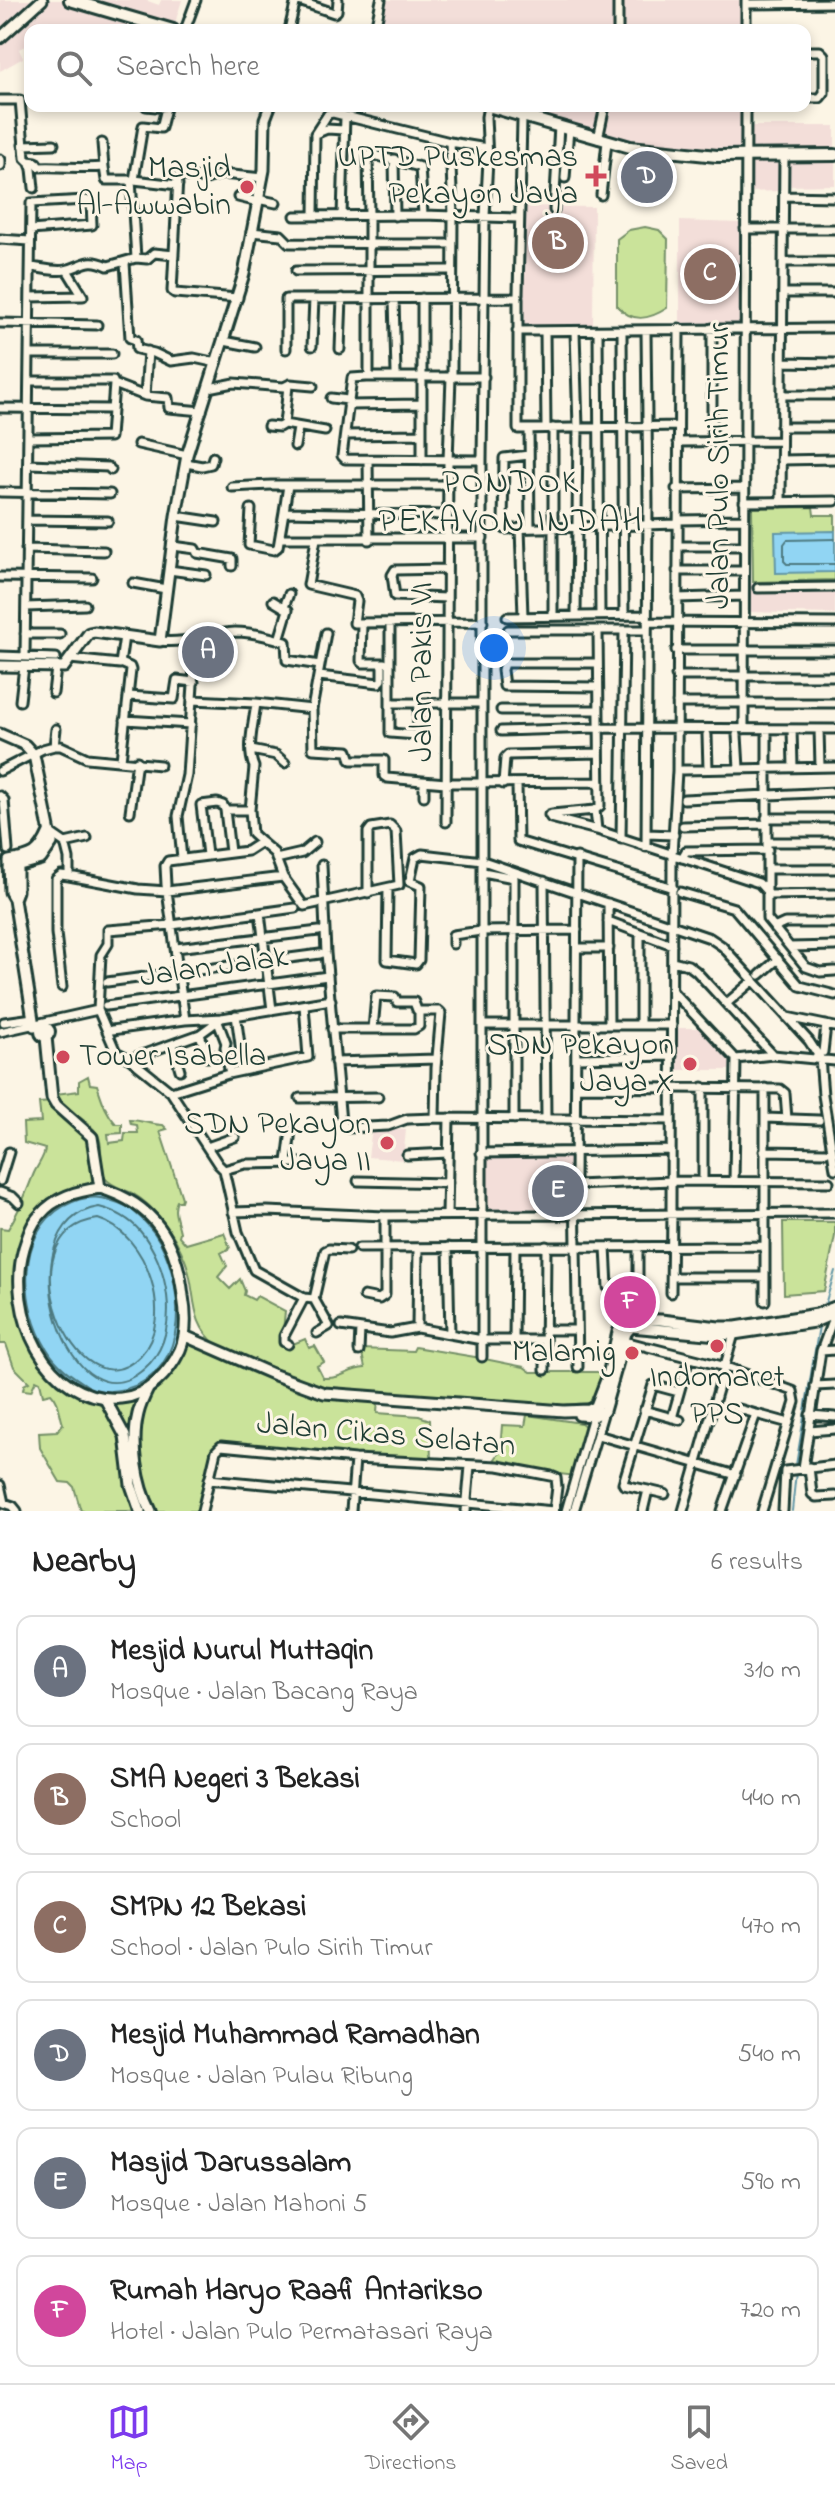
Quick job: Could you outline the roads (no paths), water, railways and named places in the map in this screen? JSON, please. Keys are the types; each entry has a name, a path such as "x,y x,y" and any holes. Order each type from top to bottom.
{"main road":[{"path":"70,0 151,24"},
{"path":"509,112 630,147 690,153 835,155"}],"street":[{"path":"0,38 42,0"},
{"path":"290,24 296,0 334,13 338,0"},
{"path":"376,24 381,0"},
{"path":"618,0 618,24"},
{"path":"186,24 192,1"},
{"path":"746,24 746,2 835,3"},
{"path":"811,51 820,51 824,55 824,93 820,98 811,98"},
{"path":"0,100 20,100 25,158 32,169 34,188"},
{"path":"136,258 132,180 143,126 161,128 165,112"},
{"path":"160,641 186,459 244,274 263,178 268,112"},
{"path":"482,1357 482,460 487,112"},
{"path":"601,195 604,112"},
{"name":"Jalan Pulo Sirih Timur","path":"739,768 744,703 746,112"},
{"path":"314,216 315,134 328,114 487,148"},
{"path":"342,216 345,116"},
{"path":"518,294 522,120"},
{"path":"564,128 565,178"},
{"path":"554,210 564,128"},
{"path":"315,134 327,129 344,130"},
{"name":"Jalan Pakis VI","path":"446,822 448,460 453,298 450,142"},
{"path":"102,143 106,180 178,185"},
{"path":"23,145 54,144"},
{"path":"369,372 368,156 371,154 420,167 423,215"},
{"path":"781,502 784,155"},
{"path":"451,156 488,160"},
{"path":"394,159 395,216"},
{"path":"29,161 36,162 39,167 104,167"},
{"path":"238,298 174,293 171,290 178,178 181,175 206,179 222,174 263,178"},
{"path":"784,196 835,197"},
{"path":"238,197 276,203"},
{"path":"20,701 26,607 31,203 86,200 91,203 92,225 31,230"},
{"path":"295,216 518,218"},
{"path":"745,229 835,229"},
{"path":"251,232 281,235 289,243 450,244"},
{"path":"0,239 30,241"},
{"path":"31,267 67,270 89,260 98,260 108,266 136,258 147,259 154,253 174,255"},
{"path":"783,262 835,262"},
{"path":"125,263 130,338 136,340 137,349 171,361 194,358 217,363"},
{"path":"30,297 83,296 67,270"},
{"path":"296,271 449,270"},
{"path":"783,293 835,293"},
{"path":"340,349 342,298"},
{"path":"422,298 422,460"},
{"path":"286,349 286,299 518,298 518,429 678,426"},
{"path":"312,346 314,299"},
{"path":"394,299 396,373"},
{"path":"0,323 97,325"},
{"path":"671,1293 672,945 677,890 672,855 677,729 679,328"},
{"path":"712,328 712,442"},
{"path":"517,331 835,328"},
{"path":"545,331 553,527 553,616"},
{"path":"646,331 646,847"},
{"path":"575,332 578,427 576,615"},
{"path":"598,332 600,615"},
{"path":"622,332 624,615"},
{"path":"224,341 255,347"},
{"path":"145,396 148,351"},
{"path":"29,354 112,354"},
{"path":"782,362 835,363"},
{"path":"482,460 343,458 350,382 355,377 484,377"},
{"path":"29,381 113,381 145,396 168,398 169,408 202,411"},
{"path":"209,388 234,383 313,386"},
{"path":"29,438 109,438 114,384"},
{"path":"284,424 288,386"},
{"path":"782,395 835,395"},
{"path":"331,398 348,402 422,404"},
{"path":"0,408 111,409"},
{"path":"268,426 284,424 325,431"},
{"path":"781,427 835,427"},
{"path":"295,446 298,428"},
{"path":"529,429 530,528"},
{"path":"345,435 421,434"},
{"path":"678,442 781,441"},
{"path":"138,444 207,466 213,457"},
{"path":"529,455 504,458 503,527 506,529 744,519"},
{"path":"781,460 835,459"},
{"path":"368,460 369,540"},
{"path":"29,464 107,467 111,470"},
{"path":"251,509 249,545 277,549 288,485"},
{"path":"232,487 448,485"},
{"path":"676,489 744,488"},
{"path":"0,492 110,494"},
{"path":"744,502 835,501"},
{"path":"284,512 448,515"},
{"path":"176,516 216,522"},
{"path":"27,520 108,521"},
{"path":"520,528 523,616"},
{"path":"280,538 483,538"},
{"path":"316,539 308,585 355,596 353,622 483,622"},
{"path":"173,546 196,549 202,555 232,559 232,566"},
{"path":"678,546 744,546"},
{"path":"26,549 104,551"},
{"path":"447,569 396,570 392,575 394,596 447,598"},
{"path":"169,570 206,575"},
{"path":"677,571 744,571"},
{"path":"0,577 92,578"},
{"path":"133,583 166,589"},
{"path":"758,588 835,587"},
{"path":"284,607 289,594"},
{"path":"677,598 744,596"},
{"path":"273,601 288,611 279,640"},
{"path":"26,607 85,605"},
{"path":"507,617 624,615 647,623 835,623"},
{"path":"390,623 387,663 390,733 415,736 419,703"},
{"path":"508,630 624,631 647,623"},
{"path":"362,624 361,661 387,663"},
{"path":"598,631 599,807 549,816 759,883 769,895"},
{"path":"621,839 624,631"},
{"path":"0,656 56,663 64,667 89,633 177,643 235,632 287,643 287,660 320,665"},
{"path":"326,633 312,709 312,749 348,751 351,760 384,760 385,778 481,784 600,782"},
{"path":"25,634 60,634"},
{"path":"121,663 124,636"},
{"path":"182,859 178,816 187,775 196,639"},
{"path":"676,650 835,650"},
{"path":"70,659 121,663 131,669 121,760"},
{"path":"0,666 24,661"},
{"path":"53,693 56,663"},
{"path":"319,676 379,683 387,663"},
{"path":"597,663 503,663 502,683 504,686 598,687"},
{"path":"676,676 835,676"},
{"path":"128,696 174,699 177,680 194,682"},
{"path":"193,700 312,709"},
{"path":"256,703 251,750 254,767 250,810 252,834 271,849 299,906"},
{"path":"390,703 482,703"},
{"path":"677,703 835,703"},
{"path":"501,710 598,710"},
{"path":"125,720 191,724"},
{"path":"501,731 599,728 740,732 835,729"},
{"path":"54,746 56,729"},
{"path":"767,729 767,919 806,967 835,971"},
{"path":"792,729 793,767"},
{"path":"819,729 820,767"},
{"path":"0,734 25,745 34,755 49,832 37,853 8,865 17,891 14,899 50,1092 56,1105 92,1137 100,1188"},
{"path":"707,735 708,769"},
{"path":"0,771 54,746 87,758 160,765"},
{"path":"251,750 276,755 285,763"},
{"path":"503,784 504,759 508,755 599,753"},
{"path":"130,812 137,761"},
{"path":"682,770 835,767"},
{"path":"424,782 424,796"},
{"path":"517,784 518,841 734,908 802,987 835,995"},
{"path":"684,799 835,792"},
{"path":"0,796 4,800 3,828 8,850"},
{"path":"207,855 203,803 223,805 230,852"},
{"path":"225,810 250,810"},
{"path":"595,810 597,830"},
{"path":"683,826 835,818"},
{"path":"368,893 370,829 394,827 399,885"},
{"path":"49,832 65,843 69,876"},
{"path":"647,834 674,835"},
{"path":"65,843 87,838"},
{"path":"185,1020 166,888 166,862 247,851 261,842"},
{"path":"276,859 302,853 315,842"},
{"path":"682,858 686,851 835,842"},
{"path":"410,881 415,858 422,854 483,861 717,941 757,977 787,1017 822,1055 835,1061"},
{"path":"577,857 575,1213 578,1367"},
{"path":"322,865 335,1062 341,1122 347,1128 388,1126 407,1119 435,1118 671,1120"},
{"path":"768,869 835,869"},
{"path":"483,872 514,878 514,1119"},
{"path":"62,987 56,933 56,879 61,875 138,889 283,877"},
{"path":"314,1299 304,1298 254,1270 242,1245 224,1170 171,1092 130,1059 116,1052 98,1010 101,955 108,944 108,930 260,913 368,893 410,881 421,886 419,960 413,964 387,960 388,888"},
{"path":"544,881 546,1119"},
{"path":"769,895 835,894"},
{"path":"608,903 609,1025"},
{"path":"260,913 272,1010"},
{"path":"608,921 672,945"},
{"path":"774,928 785,923 835,923"},
{"path":"453,944 455,934 481,931 577,930"},
{"path":"176,948 319,931"},
{"path":"640,934 640,1024"},
{"path":"790,947 835,946"},
{"path":"577,948 609,948"},
{"path":"107,982 320,954"},
{"path":"727,1003 778,959"},
{"path":"672,961 693,968 773,1055"},
{"name":"Jalan Jalak","path":"106,1006 328,976"},
{"path":"672,991 733,1056"},
{"path":"332,1029 373,1029 416,1028 419,1026 419,1011 414,1002 398,1003 395,997 376,996 373,1029"},
{"path":"112,1030 185,1020 220,1020 331,1000"},
{"path":"171,1092 218,1077 308,1057 304,1005"},
{"path":"0,1032 40,1028 98,1010"},
{"path":"419,1011 441,1011 435,1118"},
{"path":"236,1015 241,1052"},
{"path":"787,1017 835,1027"},
{"path":"4,1022 40,1028 60,1020"},
{"path":"130,1059 200,1034 220,1020"},
{"path":"220,1020 227,1044 229,1069"},
{"path":"482,1025 672,1025"},
{"path":"826,1025 822,1055 823,1095 835,1169"},
{"path":"200,1034 207,1057 214,1056"},
{"path":"173,1045 180,1070"},
{"path":"734,1181 736,1059 822,1055"},
{"path":"576,1058 672,1056"},
{"path":"335,1062 436,1059"},
{"path":"576,1087 780,1089 785,1092 787,1119"},
{"path":"703,1087 703,1181"},
{"path":"765,1088 765,1301"},
{"path":"823,1095 835,1097"},
{"path":"300,1098 378,1097"},
{"path":"447,1215 449,1118"},
{"path":"765,1118 819,1120"},
{"path":"287,1162 291,1130"},
{"path":"207,1147 235,1137"},
{"path":"481,1153 670,1150"},
{"path":"764,1151 826,1152"},
{"path":"0,1181 9,1152"},
{"path":"407,1155 448,1153"},
{"path":"224,1170 245,1164 300,1163"},
{"path":"358,1181 448,1183"},
{"path":"575,1185 671,1181 829,1182"},
{"path":"100,1188 135,1202 167,1238 182,1282 185,1336 166,1372 148,1389 129,1397 105,1399 85,1394 65,1382 45,1360 27,1326 19,1270 31,1226 41,1214 68,1195 100,1188"},
{"path":"0,1192 19,1203"},
{"path":"233,1212 385,1216 672,1211 835,1213"},
{"path":"364,1296 379,1299 385,1295 385,1216"},
{"path":"545,1370 546,1246"},
{"path":"606,1247 608,1287 634,1292 638,1289 638,1246"},
{"path":"359,1248 765,1246"},
{"path":"448,1247 450,1334"},
{"path":"514,1341 515,1247"},
{"path":"417,1328 418,1248"},
{"path":"317,1333 329,1326 314,1299 325,1251 348,1250"},
{"path":"672,1277 765,1277"},
{"path":"288,1344 284,1336 304,1298"},
{"path":"598,1413 632,1326 736,1327 828,1313"},
{"path":"566,1511 574,1496 622,1324 633,1319 734,1334 828,1313"},
{"path":"828,1313 800,1468 812,1494 816,1497 835,1496"},
{"path":"341,1326 396,1333 417,1328 482,1340 544,1340"},
{"path":"359,1351 360,1329"},
{"path":"544,1330 577,1330"},
{"path":"683,1511 734,1334"},
{"path":"185,1336 313,1390 380,1399 598,1413"},
{"path":"624,1341 726,1367 792,1389 795,1402 762,1511"},
{"path":"821,1351 835,1350"},
{"path":"644,1410 676,1419 679,1392 689,1358"},
{"path":"665,1494 623,1484 653,1385 679,1392"},
{"path":"815,1386 835,1385"},
{"path":"148,1389 139,1411 136,1431 141,1481 151,1511"},
{"path":"105,1399 125,1436 131,1485 140,1511"},
{"path":"739,1409 789,1423"},
{"path":"722,1511 756,1414"},
{"path":"810,1415 835,1417"},
{"path":"809,1431 835,1429"},
{"path":"601,1436 736,1475"},
{"name":"Jalan Cikas Selatan","path":"209,1479 221,1446 355,1459 498,1466 556,1478 554,1511"},
{"path":"351,1511 355,1459"},
{"path":"783,1511 785,1471 835,1465"},
{"path":"466,1507 470,1466"},
{"path":"202,1511 209,1479 352,1492 466,1507 554,1511"},
{"path":"0,1485 4,1503 17,1511"},
{"path":"643,1511 648,1490"},
{"path":"574,1496 574,1511"}],"water":[{"path":"835,531 835,572 776,573 775,532"},
{"path":"100,1188 135,1202 167,1238 185,1307 179,1351 148,1389 105,1399 65,1382 27,1326 19,1270 41,1214 52,1204"}],"waterway":[{"path":"824,1308 835,1271"},
{"path":"796,1465 819,1326"},
{"path":"792,1511 796,1472"}],"place":[{"name":"UPTD Puskesmas Pekayon Jaya","path":"596,176"},
{"name":"Mesjid Muhammad Ramadhan","path":"647,177"},
{"name":"Masjid Al-Awwabin","path":"247,187"},
{"name":"SMA Negeri 3 Bekasi","path":"558,243"},
{"name":"SMPN 12 Bekasi","path":"710,274"},
{"name":"Mesjid Nurul Muttaqin","path":"208,652"},
{"name":"Tower Isabella","path":"63,1057"},
{"name":"SDN Pekayon Jaya X","path":"690,1064"},
{"name":"SDN Pekayon Jaya II","path":"387,1143"},
{"name":"Masjid Darussalam","path":"558,1191"},
{"name":"Rumah Haryo Raafi Antarikso","path":"630,1302"},
{"name":"Indomaret PPS","path":"717,1346"},
{"name":"Malamig","path":"632,1353"}],"district":[{"name":"PONDOK PEKAYON INDAH","path":"511,504"}]}
